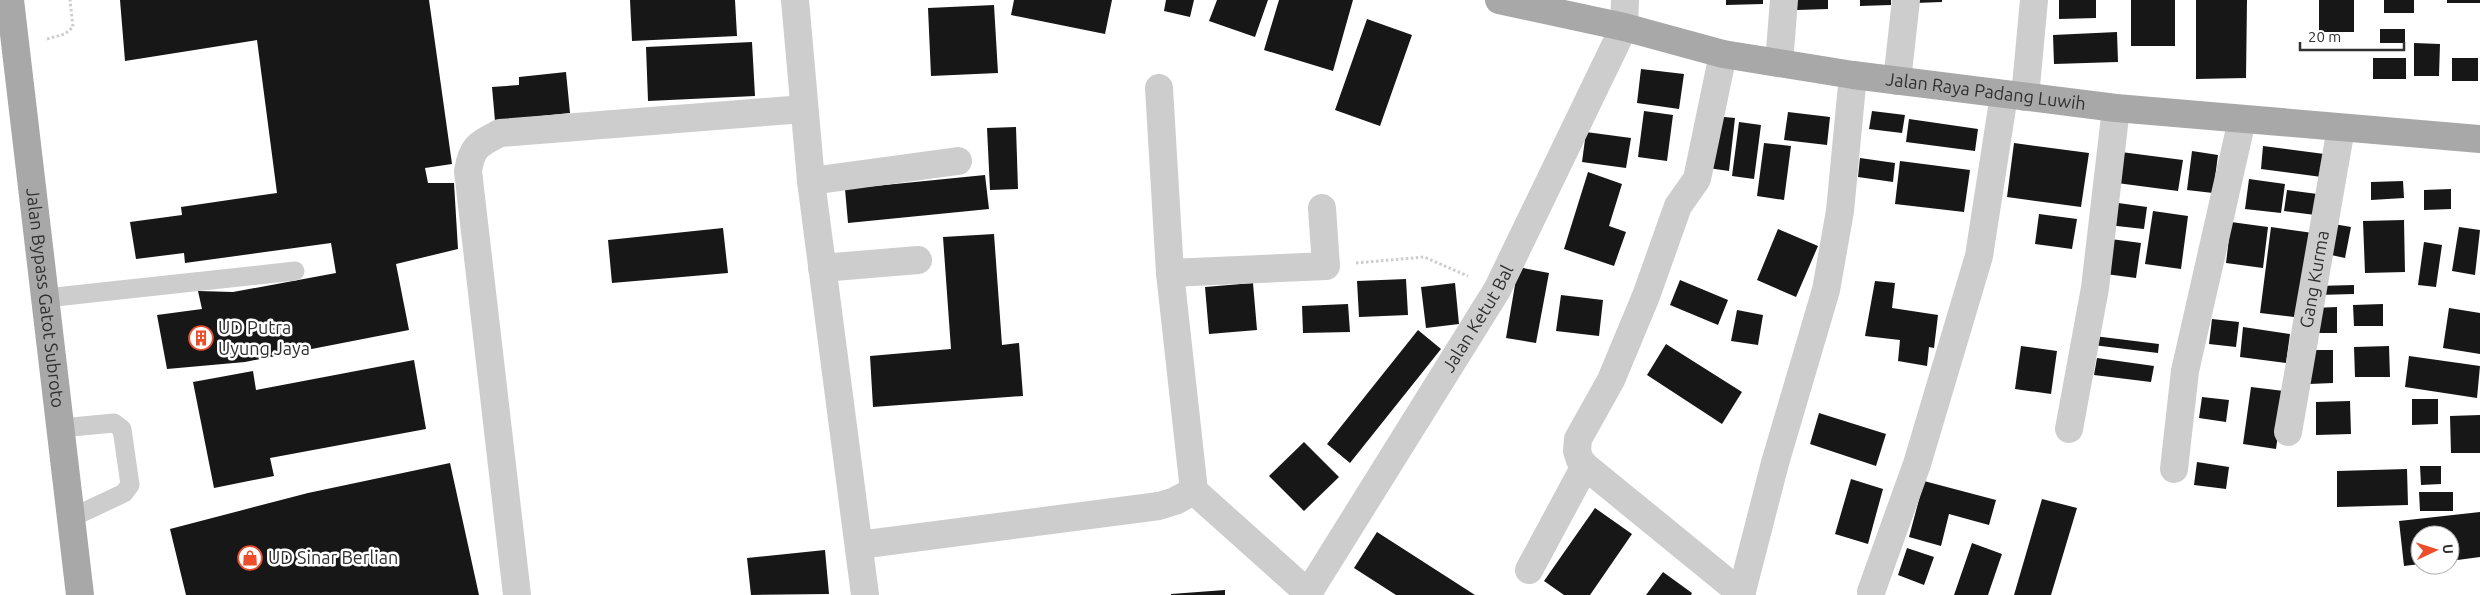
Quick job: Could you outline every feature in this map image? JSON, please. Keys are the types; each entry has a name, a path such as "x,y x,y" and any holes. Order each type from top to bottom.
{"main road":[{"name":"Jalan Raya Padang Luwih","path":"1499,0 1624,27 1723,54 1853,75 2116,108 2480,139"},
{"name":"Jalan Bypass Gatot Subroto","path":"7,5 17,48 80,595"}],"street":[{"path":"795,0 811,181 865,595"},
{"path":"1624,27 1625,0"},
{"path":"1779,63 1784,0"},
{"path":"1897,81 1906,0"},
{"path":"1871,592 1916,464 1979,256 2015,96 2034,0"},
{"name":"Jalan Ketut Bal","path":"1307,594 1497,290 1624,27"},
{"path":"1723,54 1697,180 1678,206 1646,296 1610,380 1578,439 1577,451 1580,460 1586,466 1741,595 1775,464 1826,290 1840,211 1853,75"},
{"path":"1159,88 1170,273 1194,491 1307,594"},
{"path":"2069,428 2095,288 2116,108"},
{"path":"517,595 468,171 471,154 483,142 500,133 804,109"},
{"path":"2174,469 2185,371 2242,120"},
{"name":"Gang Kurma","path":"2288,432 2341,128"},
{"path":"811,181 958,161"},
{"path":"1170,273 1326,266 1322,208"},
{"path":"822,268 918,260"},
{"path":"1529,570 1586,466"},
{"path":"859,545 1159,506 1175,501 1194,491"}],"lane":[{"path":"46,298 295,271"},
{"path":"61,428 114,423 119,425 122,429 130,485 124,493 71,518"}],"path":[{"path":"17,48 70,31 73,27 70,0"},
{"path":"1326,266 1424,256 1497,290"}],"building":[{"path":"120,0 429,0 452,164 425,168 428,183 454,183 458,249 396,264 409,330 245,362 167,369 157,315 202,309 198,291 233,292 336,273 331,243 185,263 184,253 136,259 130,222 182,215 181,207 277,193 257,40 125,61"},
{"path":"630,0 735,0 737,36 632,41"},
{"path":"1014,0 1112,0 1105,34 1011,15"},
{"path":"1166,0 1194,0 1190,17 1164,11"},
{"path":"1217,0 1268,0 1255,37 1209,21"},
{"path":"1279,0 1353,0 1333,71 1264,50"},
{"path":"1726,0 1763,0 1763,4 1726,5"},
{"path":"1797,0 1828,0 1828,9 1797,10"},
{"path":"1860,0 1891,0 1891,5 1860,6"},
{"path":"1915,0 1942,0 1942,2 1915,3"},
{"path":"2059,0 2096,0 2096,18 2059,19"},
{"path":"2131,0 2175,0 2175,46 2131,46"},
{"path":"2196,0 2247,0 2246,78 2196,79"},
{"path":"2319,0 2354,0 2354,32 2319,32"},
{"path":"2384,0 2414,0 2414,13 2384,13"},
{"path":"2447,0 2480,0 2480,3 2447,3"},
{"path":"994,5 998,73 931,76 928,8"},
{"path":"1367,19 1412,35 1380,126 1335,110"},
{"path":"2380,29 2405,29 2405,43 2380,43"},
{"path":"2117,32 2118,62 2054,64 2053,35"},
{"path":"752,42 755,96 648,101 646,47"},
{"path":"2414,43 2440,44 2439,76 2414,76"},
{"path":"2373,58 2406,58 2406,79 2373,79"},
{"path":"2452,58 2478,58 2478,81 2452,81"},
{"path":"1641,69 1684,74 1679,109 1637,103"},
{"path":"566,72 570,113 495,121 492,87 519,85 519,77"},
{"path":"1644,111 1673,115 1667,161 1638,157"},
{"path":"1872,111 1905,115 1902,133 1869,129"},
{"path":"1788,112 1830,117 1827,145 1784,140"},
{"path":"1714,116 1735,118 1729,171 1708,168"},
{"path":"1909,119 1978,129 1975,151 1906,142"},
{"path":"1739,122 1761,125 1754,179 1732,176"},
{"path":"1016,127 1018,189 990,190 987,128"},
{"path":"1586,132 1631,138 1626,168 1582,162"},
{"path":"1764,143 1791,146 1784,200 1757,196"},
{"path":"2014,143 2089,153 2081,207 2007,197"},
{"path":"2263,146 2332,155 2329,178 2261,169"},
{"path":"2192,151 2218,155 2213,193 2187,190"},
{"path":"2121,152 2183,160 2178,191 2117,183"},
{"path":"1860,158 1895,163 1893,182 1858,177"},
{"path":"1900,161 1970,170 1964,212 1895,204"},
{"path":"1588,172 1622,184 1609,226 1626,232 1614,266 1564,249"},
{"path":"985,175 989,209 848,223 845,189"},
{"path":"2249,179 2285,184 2281,213 2245,209"},
{"path":"2403,181 2404,198 2371,200 2371,182"},
{"path":"2451,189 2451,209 2424,210 2424,190"},
{"path":"2287,190 2325,195 2323,216 2284,211"},
{"path":"2111,202 2147,207 2144,229 2108,225"},
{"path":"2153,211 2188,216 2181,269 2145,264"},
{"path":"2039,214 2077,219 2072,249 2035,244"},
{"path":"2404,220 2405,272 2365,273 2363,221"},
{"path":"2231,222 2268,227 2263,268 2226,263"},
{"path":"2328,223 2351,227 2345,258 2322,253"},
{"path":"2271,227 2313,233 2302,318 2260,313"},
{"path":"2459,227 2480,230 2475,275 2452,271"},
{"path":"723,228 728,273 612,283 608,240"},
{"path":"1778,229 1818,246 1796,297 1757,280"},
{"path":"994,234 1002,345 1019,343 1023,396 873,407 870,356 951,349 943,237"},
{"path":"2103,238 2141,243 2136,278 2098,273"},
{"path":"2424,242 2442,245 2436,287 2418,285"},
{"path":"1518,267 1549,273 1536,343 1506,338"},
{"path":"1406,279 1408,315 1359,317 1357,281"},
{"path":"1680,280 1728,300 1718,325 1670,305"},
{"path":"1875,281 1895,283 1892,308 1938,315 1934,348 1929,347 1927,366 1898,361 1900,340 1865,336"},
{"path":"1253,283 1257,330 1209,334 1205,287"},
{"path":"1455,283 1459,324 1426,328 1421,287"},
{"path":"2354,285 2354,294 2317,295 2317,286"},
{"path":"1561,295 1603,300 1599,336 1556,331"},
{"path":"1348,304 1350,332 1303,333 1302,306"},
{"path":"2383,304 2383,326 2354,326 2353,305"},
{"path":"2337,307 2337,333 2314,333 2313,308"},
{"path":"2449,308 2480,313 2480,354 2443,348"},
{"path":"1737,310 1763,315 1758,345 1731,341"},
{"path":"2212,319 2239,322 2236,347 2209,344"},
{"path":"2243,327 2290,334 2286,363 2240,357"},
{"path":"1418,330 1441,349 1350,463 1327,444"},
{"path":"2094,336 2159,344 2158,353 2093,345"},
{"path":"1666,344 1742,392 1722,424 1647,375"},
{"path":"2021,346 2057,351 2051,394 2015,389"},
{"path":"2389,346 2390,377 2355,377 2354,347"},
{"path":"2308,350 2333,350 2333,383 2309,384"},
{"path":"2409,356 2480,366 2477,398 2405,387"},
{"path":"2097,358 2154,366 2151,382 2094,375"},
{"path":"414,360 426,429 270,458 274,476 214,488 193,382 253,371 256,390"},
{"path":"2251,387 2284,391 2276,449 2243,444"},
{"path":"2202,397 2229,400 2226,422 2199,418"},
{"path":"2412,399 2438,399 2438,424 2412,425"},
{"path":"2350,401 2351,434 2316,435 2316,402"},
{"path":"1819,413 1886,434 1876,466 1810,444"},
{"path":"2480,415 2480,453 2451,453 2450,416"},
{"path":"1304,442 1339,477 1304,511 1269,476"},
{"path":"2197,462 2229,467 2226,489 2194,485"},
{"path":"450,463 479,595 186,595 170,529 308,493"},
{"path":"2420,466 2441,466 2441,484 2421,485"},
{"path":"2407,469 2408,505 2337,507 2337,471"},
{"path":"1851,479 1883,489 1868,544 1835,534"},
{"path":"1924,481 1996,500 1989,525 1949,514 1941,546 1909,537"},
{"path":"2419,492 2453,492 2453,511 2420,511"},
{"path":"2042,499 2077,508 2051,595 2014,595"},
{"path":"1595,508 1632,534 1590,595 1564,595 1544,581"},
{"path":"2480,512 2480,557 2460,560 2460,525 2410,525 2410,565 2404,566 2399,521"},
{"path":"1377,532 1475,595 1396,595 1354,568"},
{"path":"1972,543 2002,554 1988,595 1954,595"},
{"path":"1907,548 1934,557 1924,585 1898,575"},
{"path":"825,550 829,594 751,595 747,558"},
{"path":"1663,572 1692,593 1691,595 1646,595"},
{"path":"1225,590 1225,595 1171,595 1171,594"}],"place":[{"name":"UD Putra Uyung Jaya","path":"201,338"},
{"name":"UD Sinar Berlian","path":"250,558"}]}
